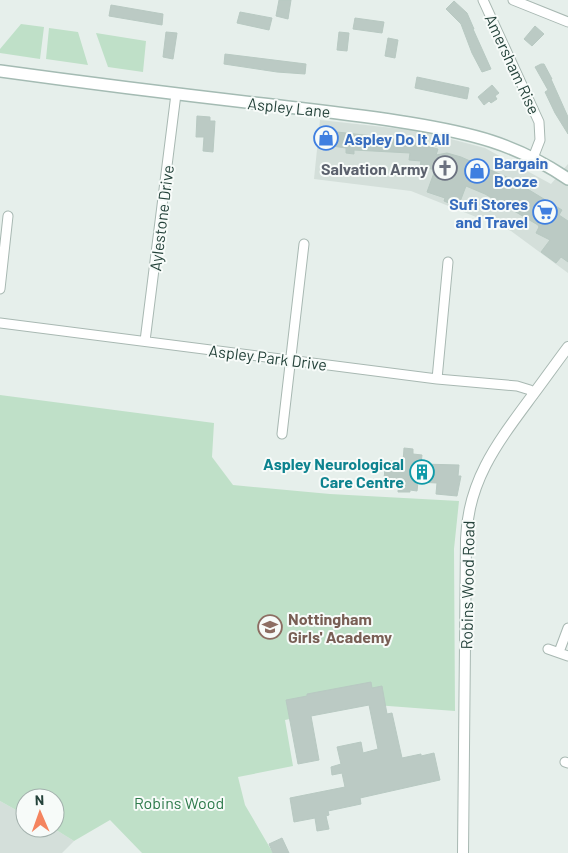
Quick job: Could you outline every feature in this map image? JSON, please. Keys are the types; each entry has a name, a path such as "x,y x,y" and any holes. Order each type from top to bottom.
{"main road":[{"name":"Aspley Lane","path":"0,71 176,94 359,114 461,132 508,146 533,158 568,179"}],"street":[{"name":"Amersham Rise","path":"483,0 540,122 540,140 533,158"},
{"path":"513,0 568,22"},
{"name":"Aylestone Drive","path":"145,341 176,94"},
{"path":"0,289 8,216"},
{"path":"282,434 304,244"},
{"path":"437,379 448,262"},
{"name":"Aspley Park Drive","path":"0,323 437,379 516,386 530,390 533,395"},
{"name":"Robins Wood Road","path":"464,853 466,524 477,482 486,462 506,430 568,347"},
{"path":"548,649 564,654 568,628"}],"shaded area":[{"path":"320,120 420,131 485,148 551,184 568,164 568,273 511,231 411,191 314,179"},
{"path":"0,801 15,809 15,838 65,838 65,835 74,841 62,853 0,853"}],"green space":[{"path":"21,24 44,27 40,59 0,53 0,49"},
{"path":"49,28 78,32 88,65 46,59"},
{"path":"96,33 146,41 143,72 108,67"},
{"name":"Nottingham Girls' Academy","path":"0,395 214,423 212,457 233,485 330,494 459,501 454,549 455,711 362,704 285,720 293,766 238,777 245,805 273,853 142,853 110,820 74,841 65,835 65,788 15,788 15,809 0,801"}],"building":[{"path":"279,0 291,0 288,19 276,16"},
{"path":"454,1 467,13 491,69 482,72 472,53 461,24 446,9"},
{"path":"111,5 163,14 162,25 109,16"},
{"path":"240,12 272,18 269,30 237,23"},
{"path":"355,18 384,22 382,33 353,29"},
{"path":"535,26 544,34 532,46 524,39"},
{"path":"166,32 177,33 173,59 163,57"},
{"path":"339,32 349,33 347,51 337,50"},
{"path":"388,38 398,40 395,58 385,56"},
{"path":"225,54 306,64 305,74 224,64"},
{"path":"544,64 552,79 568,117 568,134 555,113 545,92 548,90 535,67"},
{"path":"417,77 469,88 467,99 415,88"},
{"path":"492,85 499,93 495,96 497,99 491,103 489,101 484,105 478,97"},
{"path":"197,116 210,117 210,121 215,121 213,152 203,151 204,137 196,137"},
{"path":"319,130 418,141 418,144 438,149 436,155 447,153 461,157 511,179 562,210 559,215 568,221 568,262 561,257 556,263 541,252 550,240 536,233 538,225 485,194 466,186 458,207 444,201 445,198 427,192 435,170 420,166 421,161 409,160 410,153 354,150 354,154 346,153 346,148 318,144"},
{"name":"Aspley Neurological Care Centre","path":"404,448 413,449 413,454 422,455 421,464 459,465 458,476 461,476 457,496 436,494 437,483 418,482 417,491 398,492 399,480 384,479 385,468 387,468 387,461 403,462"},
{"path":"371,682 372,688 382,686 387,714 392,713 402,758 434,753 440,780 360,798 361,804 328,811 329,815 326,816 329,829 317,831 315,818 294,822 290,798 345,787 342,773 332,775 331,767 341,764 337,747 361,742 363,753 378,749 369,705 311,716 319,760 298,764 286,700 307,696 307,694"},
{"path":"282,838 289,853 273,853 269,844"}],"place":[{"name":"Aspley Do It All","path":"326,138"},
{"name":"Salvation Army","path":"445,168"},
{"name":"Bargain Booze","path":"477,171"},
{"name":"Sufi Stores and Travel","path":"545,212"},
{"name":"Aspley Neurological Care Centre","path":"422,472"},
{"name":"Nottingham Girls' Academy","path":"270,627"}],"park label":[{"name":"Robins Wood","path":"179,802"}]}
